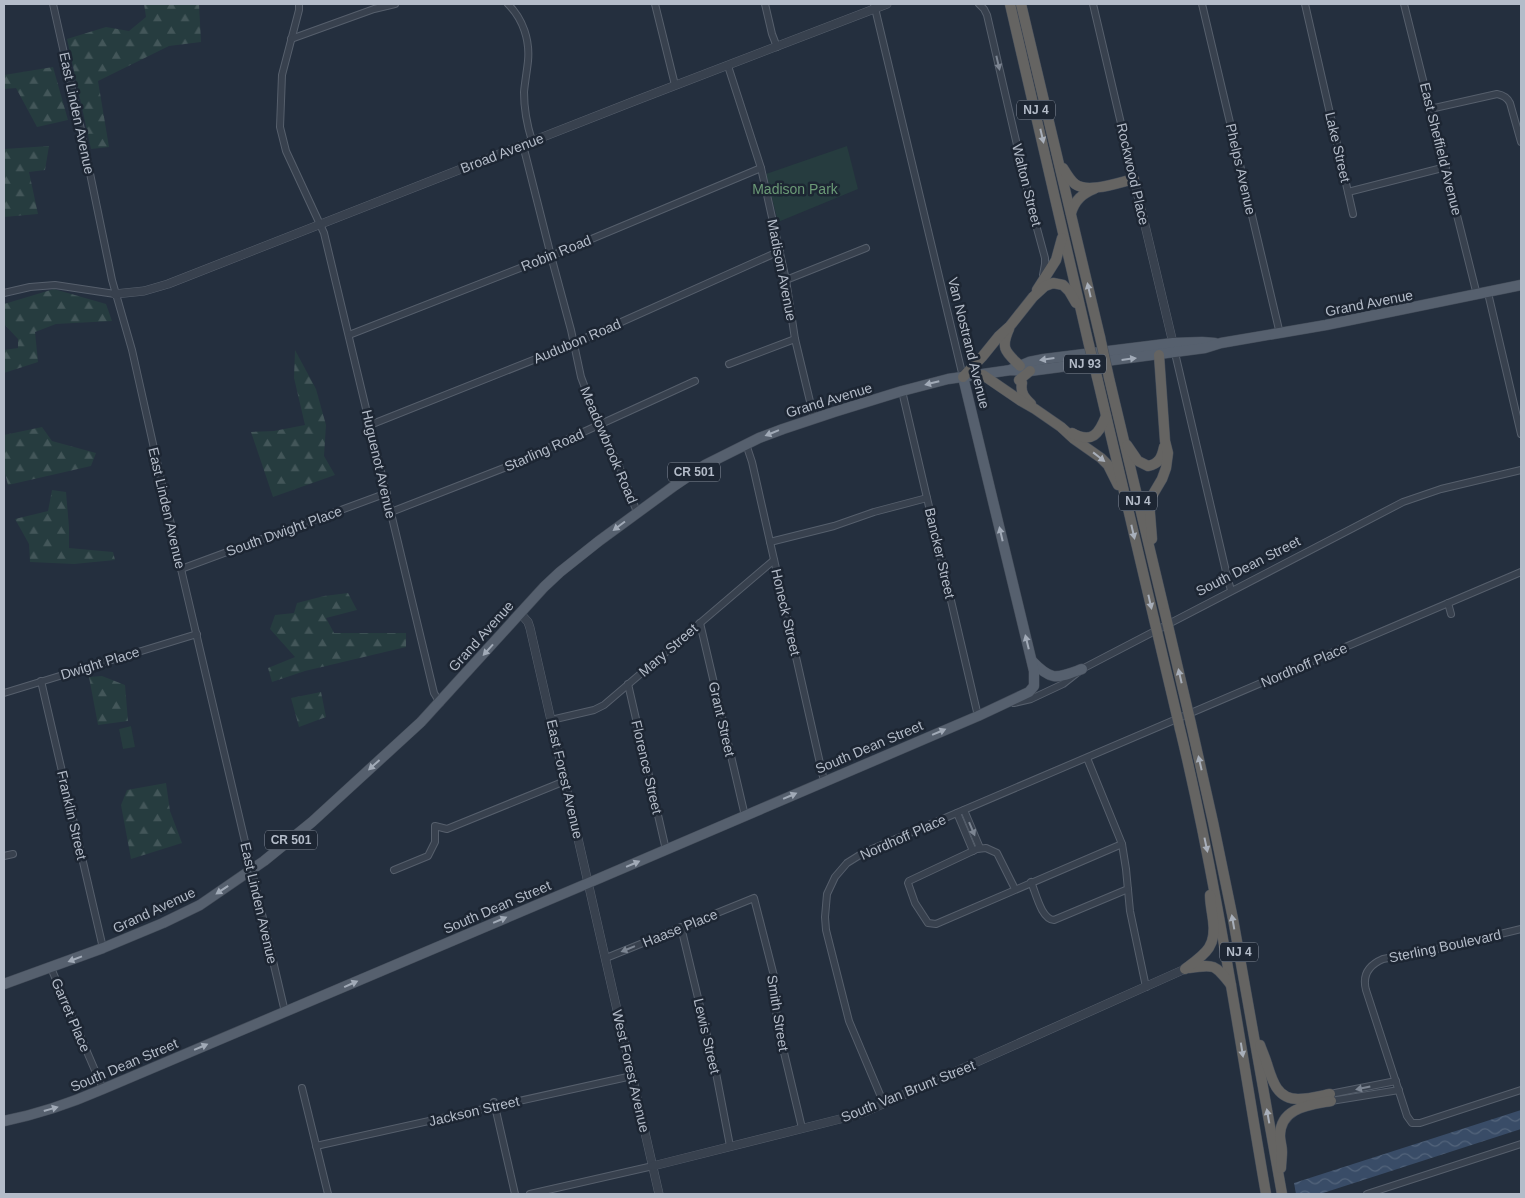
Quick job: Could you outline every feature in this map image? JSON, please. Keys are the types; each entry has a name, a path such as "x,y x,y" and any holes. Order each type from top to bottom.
{"highway":[{"name":"NJ 4","path":"1010,4 1211,869 1266,1193"},
{"name":"NJ 4","path":"1021,4 1224,870 1280,1187"},
{"path":"1058,160 1076,186 1098,188"},
{"path":"1071,214 1078,198 1085,193 1134,179"},
{"path":"1033,297 1041,281 1056,260 1063,233"},
{"path":"963,377 1010,326 1033,297 1050,283 1061,284 1069,291 1082,315"},
{"path":"1010,326 1004,341 1004,348 1016,368"},
{"path":"1153,562 1149,501 1162,479 1168,453 1165,441 1159,355"},
{"path":"1030,371 1019,380 1022,383 1023,396 1035,409"},
{"path":"983,375 1079,437 1096,435 1106,416"},
{"path":"1061,427 1074,439 1105,461 1125,498"},
{"path":"1124,440 1138,461 1148,466 1160,460 1165,441"},
{"path":"1185,969 1206,952 1214,938 1210,898 1211,869"},
{"path":"1185,969 1202,966 1214,967 1221,972 1232,988"},
{"path":"1251,1022 1267,1063 1271,1080 1280,1092 1289,1097 1299,1099 1330,1098"},
{"path":"1280,1187 1282,1153 1280,1134 1285,1118 1294,1110 1330,1098"}],"main road":[{"name":"Grand Avenue","path":"4,984 51,968 152,928 192,909 251,870 308,826 416,727 440,703 544,587 560,572 637,512 705,465 746,444 783,428 902,391 963,377 1016,368 1029,362 1044,359 1174,348 1205,348 1221,343 1280,334 1521,285"},
{"name":"Grand Avenue","path":"1016,368 1030,371 1159,355 1174,348"},
{"name":"Van Nostrand Avenue","path":"963,377 1032,661 1035,677 1032,689"},
{"path":"1032,661 1044,674 1053,676 1062,676 1082,669"},
{"name":"South Dean Street","path":"4,1121 54,1109 104,1090 978,716 1025,695 1032,689"}],"street":[{"name":"East Linden Avenue","path":"53,4 115,294 132,350 196,634 285,1012"},
{"name":"Huguenot Avenue","path":"299,4 282,75 280,127 286,151 324,233 434,693 440,703"},
{"path":"291,39 374,9 395,4"},
{"path":"508,4 518,16 527,38 528,61 525,107 532,141"},
{"path":"654,4 675,85"},
{"path":"765,4 777,47"},
{"name":"Broad Avenue","path":"115,294 160,287 675,85 777,47 875,6 887,4"},
{"name":"Walton Street","path":"979,4 987,15 1032,210 1045,258 1045,267 1041,281"},
{"name":"Rockwood Place","path":"1093,4 1228,580 1232,590"},
{"name":"Phelps Avenue","path":"1202,4 1280,334"},
{"name":"Lake Street","path":"1305,4 1348,192 1446,167"},
{"name":"East Sheffield Avenue","path":"1404,4 1477,295"},
{"name":"Van Nostrand Avenue","path":"875,6 963,377"},
{"name":"Madison Avenue","path":"728,66 761,168 786,280 795,339 814,418"},
{"path":"1430,109 1497,94 1506,97 1510,103 1521,142"},
{"name":"Meadowbrook Road","path":"523,145 581,376 598,425 619,466 637,512"},
{"name":"Robin Road","path":"349,335 551,256 761,168"},
{"path":"1348,192 1353,214"},
{"path":"786,280 866,248"},
{"name":"Audubon Road","path":"370,425 574,343 780,251"},
{"path":"4,292 55,285 115,294"},
{"path":"1488,293 1521,434"},
{"path":"729,364 795,339"},
{"name":"Starling Road","path":"391,512 509,466 695,381"},
{"name":"Bancker Street","path":"902,391 978,716"},
{"name":"Honeck Street","path":"746,444 752,462 824,781"},
{"name":"South Dean Street","path":"997,707 1037,696 1063,684 1082,669 1403,502 1441,489 1521,470"},
{"name":"South Dwight Place","path":"181,569 387,494"},
{"path":"770,542 834,526 874,512 927,498"},
{"name":"Mary Street","path":"551,720 597,709 774,560"},
{"name":"Nordhoff Place","path":"884,1104 855,1040 843,1005 826,930 824,911 826,894 838,872 857,856 1521,572"},
{"path":"1448,602 1451,614"},
{"name":"East Forest Avenue","path":"520,613 526,619 530,628 604,948"},
{"name":"Grant Street","path":"700,623 745,816"},
{"name":"Dwight Place","path":"4,693 196,634"},
{"name":"Franklin Street","path":"41,682 103,948"},
{"name":"Florence Street","path":"628,684 666,850"},
{"path":"1087,758 1122,844 1130,911 1146,987"},
{"path":"394,870 428,856 435,842 435,826 447,829 565,781"},
{"path":"960,812 980,848"},
{"path":"960,812 973,851"},
{"path":"1015,888 997,853 986,848 973,851 908,883 915,903 928,923 936,924 1015,888 1122,844"},
{"path":"4,856 13,854"},
{"path":"1031,882 1045,916 1050,920 1128,889"},
{"name":"Haase Place","path":"606,958 754,898"},
{"name":"Smith Street","path":"754,898 774,976 777,1023 802,1128"},
{"name":"Lewis Street","path":"682,927 716,1073 730,1146"},
{"name":"Sterling Boulevard","path":"1521,929 1447,947 1383,959 1370,967 1365,976 1365,986 1409,1120 1415,1124 1521,1090"},
{"name":"West Forest Avenue","path":"604,948 659,1194"},
{"name":"Garret Place","path":"51,968 104,1090"},
{"name":"South Van Brunt Street","path":"530,1194 848,1118 884,1104 1185,969"},
{"name":"Jackson Street","path":"316,1146 495,1104 632,1076"},
{"path":"1330,1098 1396,1081"},
{"path":"302,1088 328,1194"},
{"path":"1330,1098 1399,1090"},
{"path":"495,1104 515,1194"},
{"path":"1367,1194 1521,1144"}],"green space":[{"path":"144,4 199,4 201,42 169,46 98,81 109,147 91,149 67,39 106,27 129,31 146,17"},
{"path":"53,67 68,120 37,127 16,88 4,89 4,75"},
{"path":"49,146 45,170 29,172 38,214 4,217 4,149"},
{"name":"Madison Park","path":"847,146 858,189 778,222 766,174"},
{"path":"54,289 106,304 112,321 56,324 35,332 38,362 4,373 4,350 18,348 18,339 4,324 4,304"},
{"path":"295,350 316,389 326,425 324,456 335,475 273,497 251,432 274,431 305,425 294,378"},
{"path":"42,427 52,441 96,453 91,466 8,485 4,470 4,435"},
{"path":"52,490 66,492 69,548 113,552 115,560 74,564 30,562 29,544 15,519 48,511"},
{"path":"348,593 357,610 326,618 334,633 406,633 406,647 305,671 272,682 268,668 295,657 270,629 275,615 294,613 297,603 324,596"},
{"path":"102,676 125,685 128,721 98,725 89,677"},
{"path":"321,692 326,717 299,727 291,698"},
{"path":"131,726 135,747 123,749 119,729"},
{"path":"166,783 170,811 182,843 131,859 121,805 127,790"}],"water":[{"path":"1521,1110 1521,1129 1320,1194 1296,1194 1294,1183"}]}
